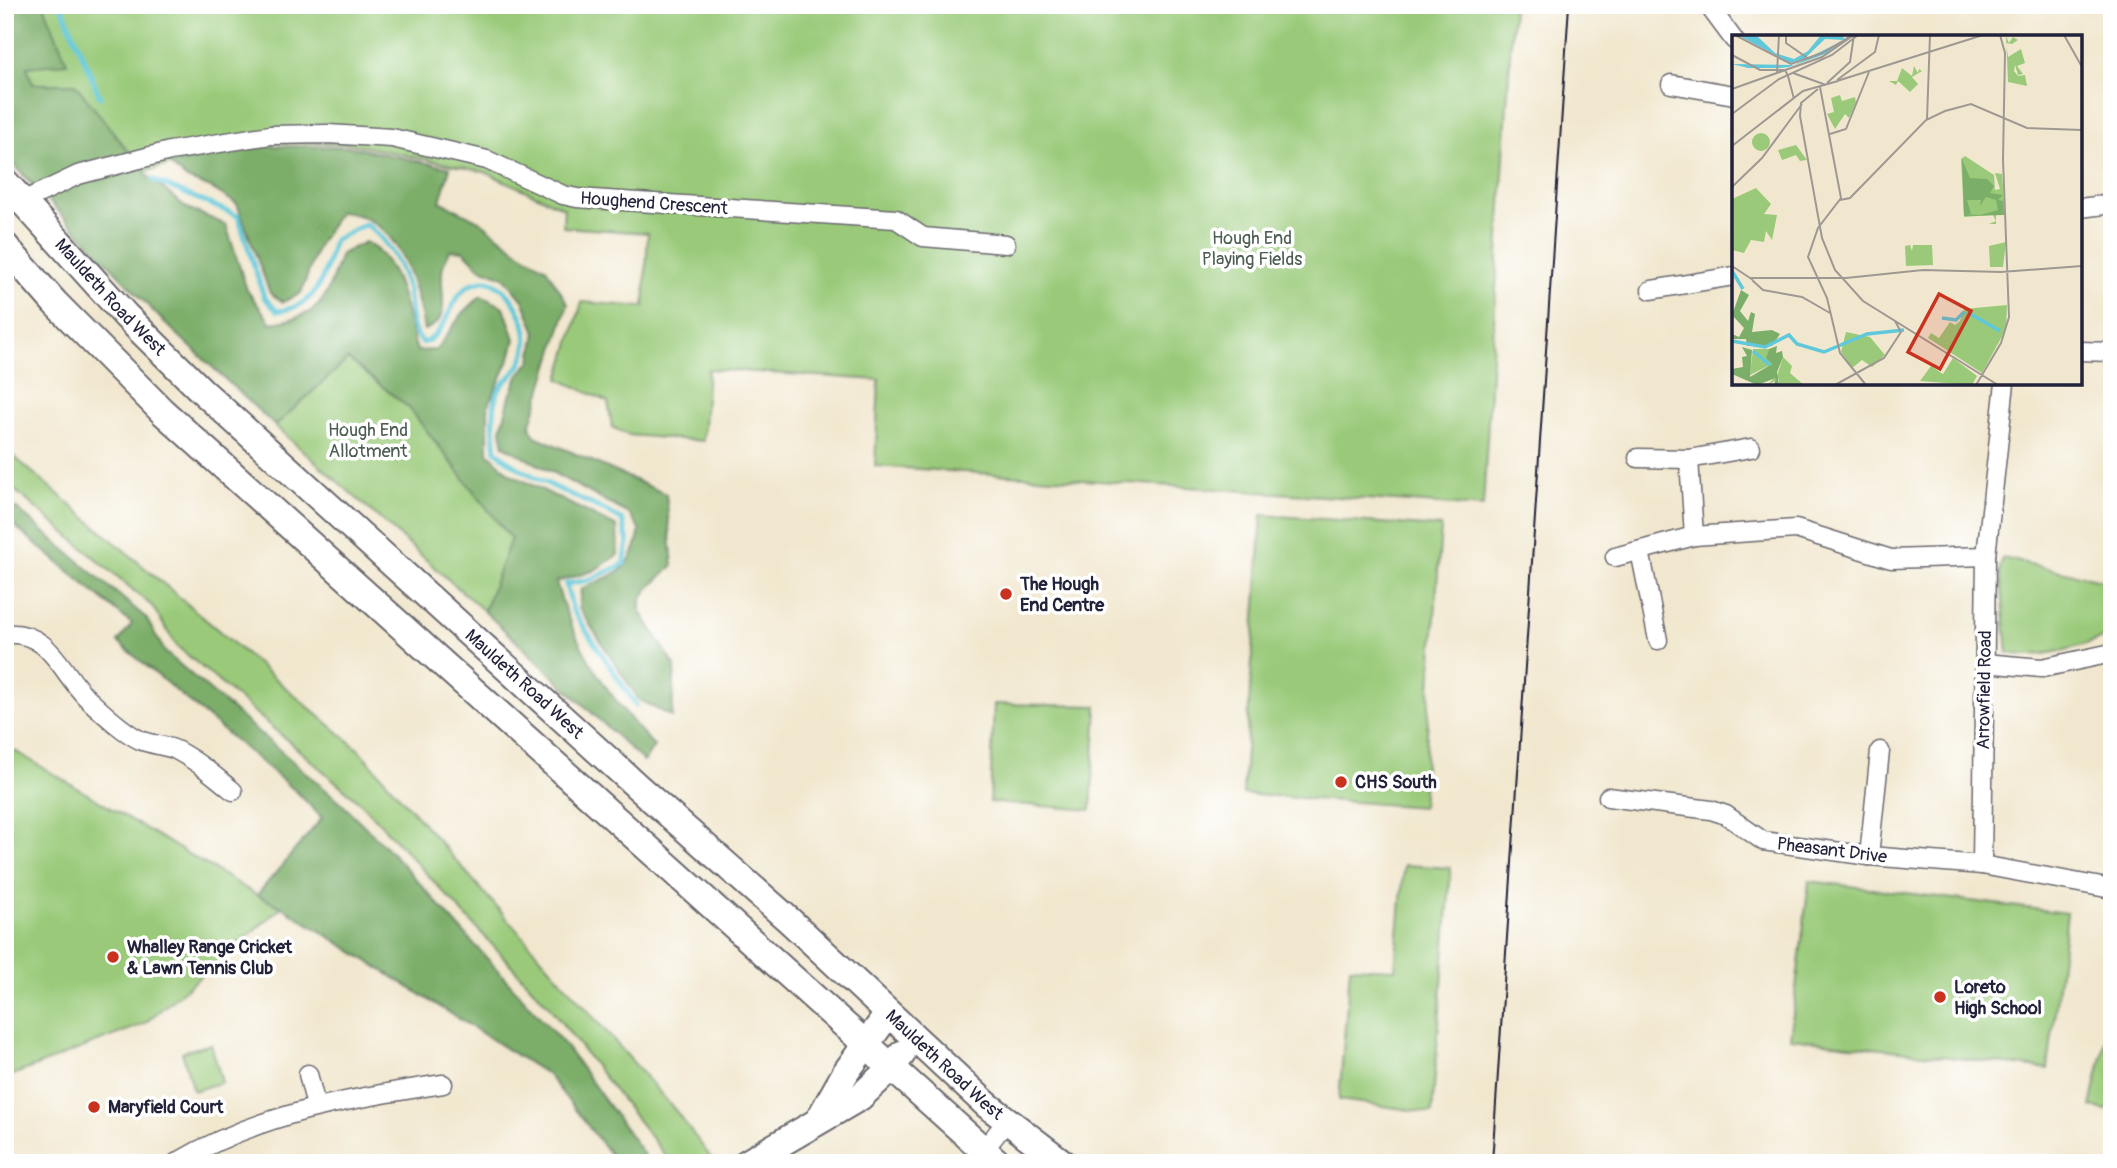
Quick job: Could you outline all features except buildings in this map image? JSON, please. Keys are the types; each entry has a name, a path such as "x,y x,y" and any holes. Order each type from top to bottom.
{"street":[{"path":"1708,5 1732,37"},
{"path":"1671,84 1732,95"},
{"name":"Houghend Crescent","path":"14,192 125,161 270,135 392,138 487,160 563,195 896,219 923,237 1006,244"},
{"name":"Mauldeth Road West","path":"14,192 126,316 201,389 639,788 790,920 913,1038 1007,1121 1063,1163"},
{"path":"2082,208 2112,204"},
{"path":"5,246 55,303 162,411 891,1069 984,1158 1007,1121"},
{"path":"1650,290 1732,276"},
{"path":"2082,351 2112,352"},
{"name":"Arrowfield Road","path":"1982,866 1986,556 2005,385"},
{"path":"1638,458 1689,459 1751,448"},
{"path":"1689,459 1694,536"},
{"path":"1615,557 1694,536 1796,529 1891,559 1986,556"},
{"path":"1640,551 1658,640"},
{"path":"5,634 29,635 46,645 90,701 137,739 173,748 233,791"},
{"path":"1984,663 2042,668 2112,653"},
{"path":"1869,856 1880,751"},
{"name":"Pheasant Drive","path":"1608,797 1711,810 1726,815 1763,841 1869,856 1982,866"},
{"path":"1982,866 2112,889"},
{"path":"820,1118 846,1072 888,1014"},
{"path":"747,1163 860,1097 891,1069 913,1038"},
{"path":"308,1074 316,1107"},
{"path":"176,1163 227,1134 316,1107 443,1084"}],"green space":[{"name":"Hough End Playing Fields","path":"5,5 1513,5 1483,507 875,466 879,380 708,369 703,441 628,435 612,427 608,402 559,379 582,302 644,307 648,233 563,227 564,208 485,172 352,144 268,142 223,149 128,177 31,184 5,155"},
{"path":"5,5 44,5 67,63 27,67 33,84 75,84 148,176 185,207 226,225 247,290 271,323 289,320 312,310 326,294 341,254 365,242 377,250 394,275 417,351 436,350 462,314 481,296 504,307 515,339 510,358 488,406 488,453 510,474 617,527 618,555 593,571 556,582 572,628 595,670 654,746 644,762 484,611 511,539 409,408 348,359 275,426 159,317 5,155"},
{"path":"268,146 351,147 450,168 440,201 481,222 519,252 546,268 568,304 530,427 535,436 666,494 673,565 648,589 641,600 641,612 675,666 672,717 639,700 579,608 581,589 614,574 627,564 640,530 629,514 504,446 501,430 510,396 518,376 531,361 536,332 523,300 504,277 480,268 464,251 450,250 442,275 443,303 440,319 424,330 409,272 390,237 376,224 360,216 339,212 318,246 301,293 283,302 270,293 237,204 211,188 187,179 170,165 220,152"},
{"name":"Hough End Allotment","path":"348,359 409,408 511,539 484,611 275,426"},
{"path":"5,449 359,750 675,1110 715,1163 671,1163 547,1004 363,805 177,646 152,606 5,482"},
{"path":"5,499 146,618 165,652 340,802 394,855 564,1044 650,1163 617,1163 548,1075 282,907 257,895 322,818 299,794 118,642 132,624 5,518"},
{"path":"1262,515 1441,527 1422,807 1243,794"},
{"path":"2002,558 2106,581 2112,585 2112,634 2074,648 2047,653 2008,653 2000,571"},
{"path":"994,704 1097,706 1091,810 990,802"},
{"name":"Whalley Range Cricket & Lawn Tennis Club","path":"5,745 257,895 282,907 144,1024 5,1078"},
{"path":"1404,865 1451,868 1432,1113 1339,1100 1350,967 1395,969"},
{"path":"1809,881 2067,913 2048,1069 1790,1038"},
{"path":"2105,1041 2112,1043 2112,1111 2091,1107"},
{"path":"211,1044 222,1082 193,1091 182,1052"}],"waterway":[{"path":"61,5 100,97"},
{"path":"153,180 238,216 264,297 277,311 291,308 311,296 323,277 334,240 366,224 386,244 401,269 415,331 423,343 440,330 461,293 468,286 488,281 507,293 523,320 526,345 521,363 496,397 496,451 540,480 622,520 628,542 624,564 589,580 566,584 573,611 636,705"}],"tram line":[{"path":"1492,1163 1569,5"}],"place":[{"name":"The Hough End Centre","path":"1006,594"},
{"name":"CHS South","path":"1341,782"},
{"name":"Whalley Range Cricket & Lawn Tennis Club","path":"113,957"},
{"name":"Loreto High School","path":"1940,997"},
{"name":"Maryfield Court","path":"94,1107"}]}
